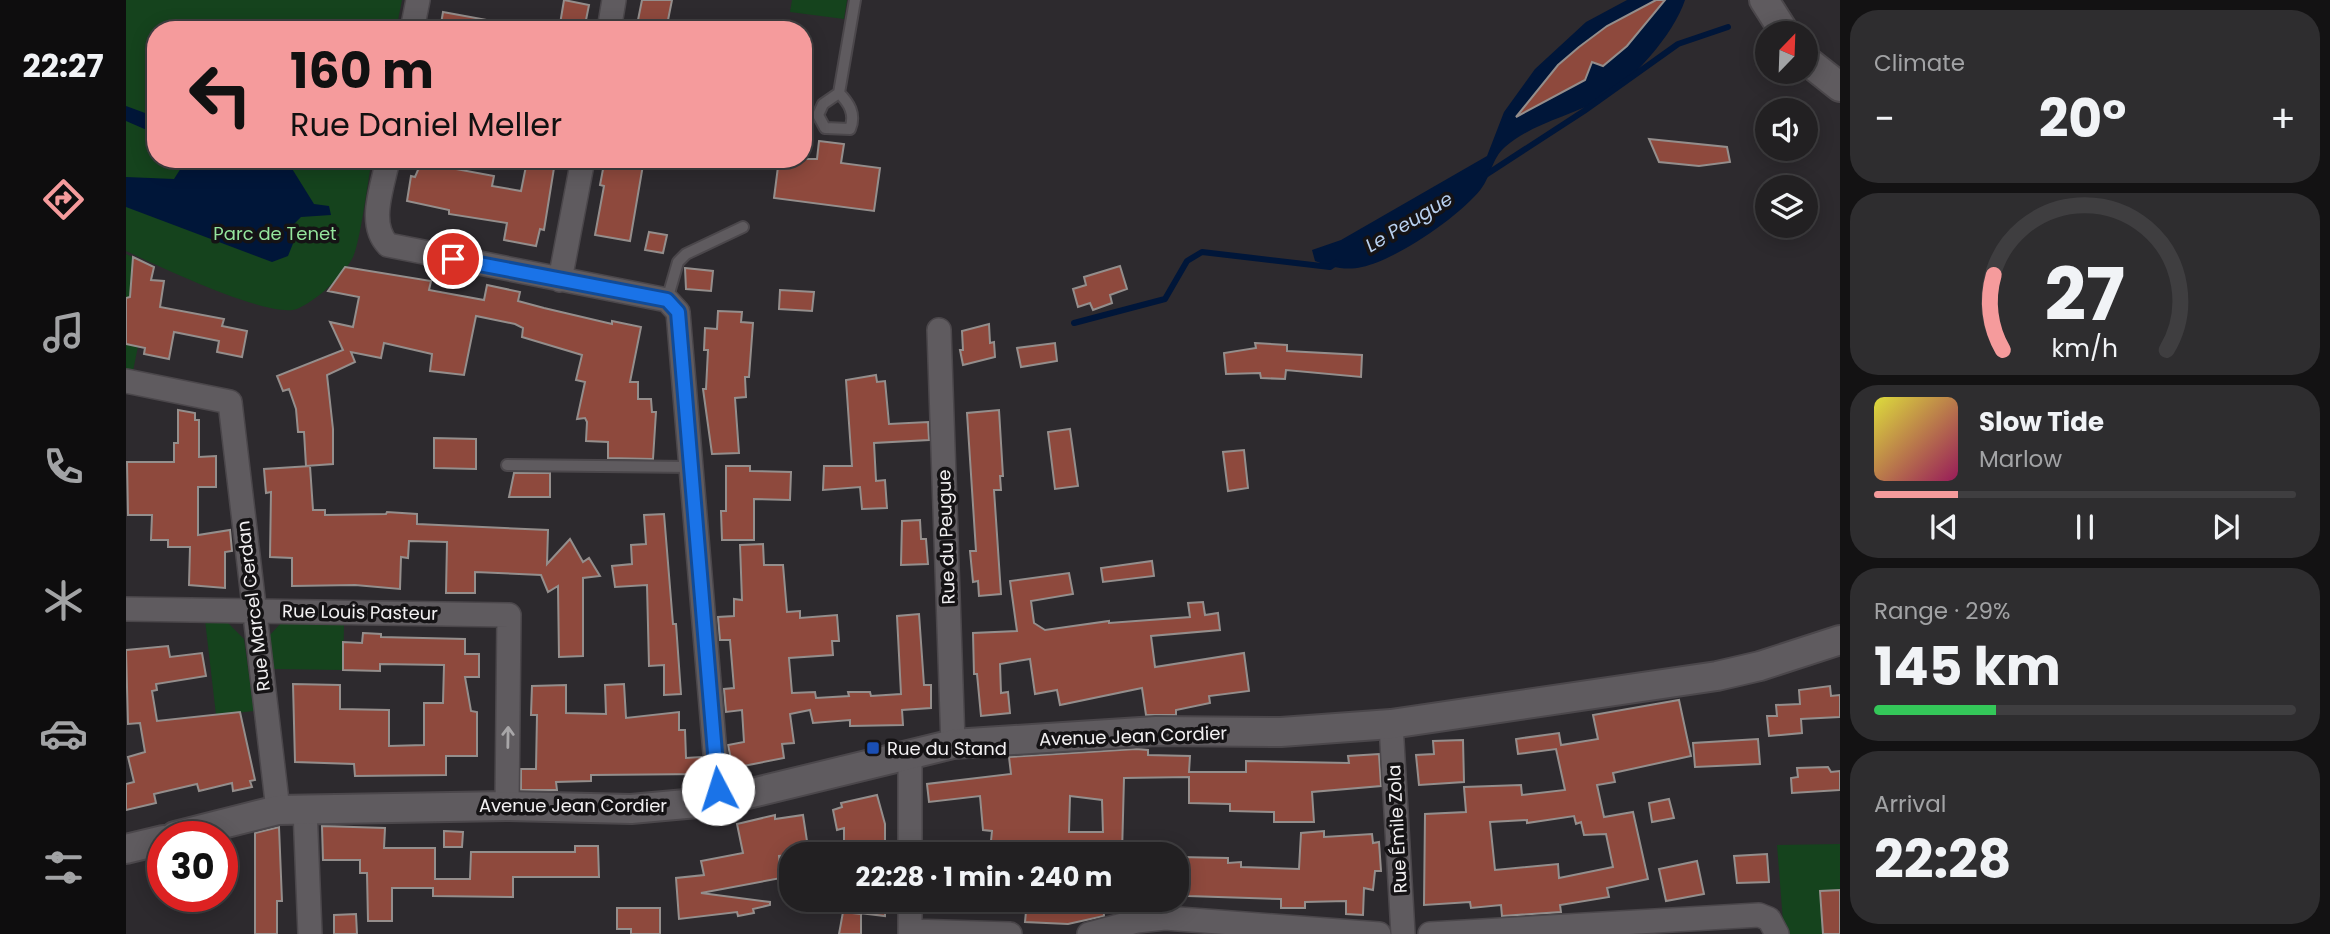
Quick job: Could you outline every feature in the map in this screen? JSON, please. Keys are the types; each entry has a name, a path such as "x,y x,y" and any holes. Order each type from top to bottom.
{"street":[{"path":"414,21 418,0"},
{"path":"610,21 614,0"},
{"path":"1764,0 1777,21"},
{"path":"1818,70 1840,87"},
{"path":"386,168 376,222 378,235 388,245 667,300 678,312 719,801"},
{"path":"560,280 581,168"},
{"name":"Rue du Peugue","path":"939,330 953,744"},
{"name":"Rue Marcel Cerdan","path":"126,381 230,401 253,611 291,810 310,934"},
{"name":"Rue Louis Pasteur","path":"126,609 509,615 507,806"},
{"name":"Avenue Jean Cordier","path":"238,822 291,810 507,806 631,808 719,801 953,744 1156,731 1281,732 1391,724 1717,676 1760,666 1840,640"},
{"name":"Rue Émile Zola","path":"1391,724 1404,934"},
{"path":"910,754 910,842"},
{"path":"126,849 147,844"},
{"path":"910,912 911,932 1010,934"},
{"path":"1430,934 1739,926 1759,915 1769,919 1777,934"},
{"path":"1089,934 1137,921 1165,918 1379,934"}],"lane":[{"path":"839,93 855,0"},
{"path":"667,300 678,262 713,239 743,227"},
{"path":"507,465 691,467"}],"green space":[{"name":"Parc de Tenet","path":"126,0 402,0 398,21 147,21 147,168 371,168 355,252 348,266 335,281 297,309 283,310 238,299 126,251"},
{"path":"792,0 847,0 844,19 790,12"},
{"path":"126,254 154,267 133,371 126,369"},
{"path":"205,620 225,620 244,639 254,711 216,715"},
{"path":"281,623 344,625 343,670 273,669 269,636"},
{"path":"1840,844 1840,934 1784,934 1777,845"}],"water":[{"path":"1627,0 1685,0 1662,42 1625,82 1600,100 1515,139 1501,151 1481,189 1471,200 1443,224 1392,256 1350,269 1315,261 1312,250 1341,240 1487,156 1504,112 1535,69 1586,22"},
{"path":"126,106 147,114 147,130 126,121"},
{"path":"181,168 292,168 314,204 329,206 331,215 301,217 292,226 294,241 288,256 272,262 126,207 126,177 174,179"}],"building":[{"path":"564,0 589,5 586,21 560,21"},
{"path":"642,0 672,0 668,21 638,21"},
{"path":"1656,0 1665,0 1627,46 1603,66 1592,62 1585,80 1516,117 1558,65 1579,47 1607,26"},
{"path":"443,12 492,21 442,21"},
{"path":"1649,139 1727,147 1730,162 1699,166 1659,162"},
{"path":"819,141 844,144 841,163 880,168 874,211 774,198 778,168 812,168 812,159 817,159"},
{"path":"450,168 494,176 492,186 521,191 526,168 554,168 544,230 540,229 536,246 504,240 507,223 449,214 449,210 407,201 411,176 415,177 418,170"},
{"path":"603,168 642,168 630,241 595,235 604,186 600,185"},
{"path":"649,232 667,235 663,253 645,250"},
{"path":"133,257 154,267 151,280 164,281 160,307 224,319 222,326 247,331 242,357 217,352 219,341 174,332 169,359 144,354 145,348 126,344 126,298 130,297"},
{"path":"1120,266 1127,289 1110,295 1112,303 1093,310 1090,303 1078,307 1073,289 1086,285 1084,277"},
{"path":"345,267 431,281 429,290 484,300 487,285 520,292 518,301 612,324 612,321 641,327 630,382 638,382 638,399 651,399 652,412 656,412 653,459 608,458 608,442 586,441 587,422 585,418 577,419 585,382 576,380 582,355 522,337 523,328 515,324 476,316 464,375 430,371 432,354 384,343 381,358 351,352 355,362 327,375 333,429 333,464 306,466 304,432 298,432 296,409 289,389 283,391 277,376 343,350 330,322 353,327 359,297 328,291"},
{"path":"685,268 713,271 711,291 686,289"},
{"path":"780,290 814,292 812,311 779,309"},
{"path":"718,311 742,312 741,322 753,323 749,377 745,377 746,397 735,398 739,453 712,454 703,389 706,389 708,350 704,350 705,328 717,329"},
{"path":"989,324 990,343 994,342 995,357 963,365 960,350 963,350 962,331"},
{"path":"1055,343 1057,361 1021,367 1017,348"},
{"path":"1255,343 1287,345 1287,351 1362,355 1361,377 1286,370 1285,379 1261,378 1260,373 1226,374 1224,353 1256,348"},
{"path":"876,375 877,382 885,381 889,424 928,422 929,440 874,443 876,481 885,480 887,508 862,509 860,487 823,490 824,466 852,466 846,380"},
{"path":"178,410 195,413 195,420 199,420 199,457 216,456 216,487 198,487 198,535 230,530 232,551 225,552 225,588 189,585 190,547 168,547 168,540 151,540 152,515 128,515 127,462 174,462 174,443 178,443"},
{"path":"999,410 1003,476 1000,476 1001,490 994,490 1001,594 979,596 978,581 973,582 970,551 976,551 967,413"},
{"path":"1070,429 1078,486 1055,489 1048,432"},
{"path":"434,438 476,439 476,469 434,468"},
{"path":"1244,450 1248,488 1228,491 1223,452"},
{"path":"310,466 313,510 325,510 325,515 387,512 417,514 417,524 548,530 547,564 570,539 583,562 589,558 600,576 583,578 583,656 559,657 558,586 548,592 541,575 475,572 475,593 446,593 447,542 409,541 408,558 401,557 400,589 355,585 292,586 292,558 270,557 271,492 266,493 264,469"},
{"path":"726,466 750,466 750,471 791,472 790,500 754,499 754,540 722,540 721,511 726,511"},
{"path":"514,473 550,473 550,497 509,497"},
{"path":"664,514 681,694 664,695 664,665 649,666 647,585 615,587 612,566 632,564 631,545 646,544 644,515"},
{"path":"920,520 921,539 926,539 928,564 901,565 902,521"},
{"path":"763,544 764,565 783,565 787,612 800,611 800,618 837,615 839,641 832,641 833,655 789,658 792,693 815,692 816,698 849,696 848,692 870,692 871,696 901,694 897,616 919,614 924,685 931,685 931,708 902,710 903,725 850,726 850,720 813,723 810,710 790,714 794,743 782,744 784,758 733,768 728,745 744,742 742,710 726,712 724,689 734,688 730,640 720,640 718,617 734,616 734,599 742,600 740,545"},
{"path":"1152,561 1154,576 1103,582 1101,568"},
{"path":"1069,573 1073,594 1031,601 1034,623 1045,630 1109,621 1190,617 1188,603 1203,602 1205,615 1218,613 1220,630 1151,636 1155,667 1244,653 1249,691 1209,696 1210,703 1176,710 1176,715 1146,715 1142,688 1060,705 1057,690 1035,694 1030,659 1000,664 1001,693 1008,692 1010,713 981,716 977,674 974,674 973,633 1017,631 1010,581"},
{"path":"363,633 381,634 381,637 465,639 465,654 479,654 479,677 465,677 471,711 477,712 477,756 446,756 446,775 355,776 354,764 295,762 293,684 340,685 340,709 389,710 389,746 424,745 424,703 443,703 444,665 380,664 380,671 343,670 343,642 362,643"},
{"path":"168,646 170,657 202,653 206,676 156,684 157,690 152,691 157,721 240,712 255,780 250,781 252,787 233,791 232,783 199,791 197,784 154,794 156,803 126,810 126,784 134,782 128,757 145,752 140,723 128,724 126,650"},
{"path":"624,684 626,718 679,712 679,730 685,730 686,758 701,757 703,774 591,775 591,781 556,782 557,790 521,790 521,769 536,769 537,715 531,715 532,686 566,685 566,713 606,714 605,685"},
{"path":"1830,686 1831,696 1840,695 1840,717 1801,719 1802,733 1769,736 1767,716 1777,716 1776,705 1800,704 1799,690"},
{"path":"1679,700 1691,756 1613,773 1615,782 1597,785 1604,817 1633,812 1648,879 1607,888 1609,897 1560,905 1561,912 1502,916 1501,905 1471,908 1470,902 1424,905 1425,814 1466,812 1464,787 1521,785 1522,795 1565,790 1556,749 1518,754 1516,739 1559,733 1561,745 1598,739 1593,715","holes":["1574,816 1576,824 1581,822 1584,835 1606,834 1613,867 1559,878 1558,864 1495,870 1490,822 1527,820 1527,823"]},
{"path":"1758,739 1760,764 1695,767 1693,743"},
{"path":"1463,740 1464,782 1419,785 1416,755 1434,754 1433,741"},
{"path":"1136,749 1148,750 1148,755 1190,756 1189,772 1246,772 1246,761 1349,763 1348,756 1379,754 1381,786 1312,792 1314,822 1274,822 1274,812 1230,811 1230,804 1189,803 1189,777 1124,778 1122,842 991,842 992,831 983,830 980,796 929,802 927,784 1011,774 1009,757","holes":["1070,796 1102,800 1103,832 1069,832"]},
{"path":"1828,767 1831,772 1840,771 1840,790 1792,793 1791,778 1798,777 1797,768"},
{"path":"877,795 885,824 885,842 844,842 844,828 837,830 833,810 842,807 841,803"},
{"path":"1669,799 1674,818 1652,822 1649,803"},
{"path":"775,815 775,819 803,815 807,842 779,842 779,878 701,893 770,902 770,905 753,909 754,913 738,916 737,912 679,919 676,878 704,875 701,861 743,853 737,824"},
{"path":"322,826 385,828 384,848 435,848 435,879 470,879 471,852 575,852 575,846 598,846 599,877 513,877 513,897 433,896 433,888 392,888 392,921 368,921 367,873 360,873 360,860 323,860"},
{"path":"279,827 282,901 277,901 277,934 255,934 255,833"},
{"path":"444,831 463,832 462,847 444,847"},
{"path":"1324,831 1324,837 1372,834 1373,843 1379,842 1381,871 1375,871 1373,890 1364,888 1363,915 1346,914 1346,901 1305,902 1305,908 1281,908 1281,899 1189,896 1189,857 1228,858 1228,863 1241,862 1241,867 1299,869 1301,833"},
{"path":"1767,854 1769,882 1737,883 1734,856"},
{"path":"1697,861 1704,894 1666,901 1659,869"},
{"path":"1840,890 1840,934 1823,934 1820,891"},
{"path":"617,908 660,908 660,934 631,934 631,929 617,929"},
{"path":"843,912 861,914 861,934 839,934"},
{"path":"852,912 885,912 885,916"},
{"path":"1026,912 1104,912 1104,916 1068,924 1025,922"},
{"path":"356,914 357,934 334,934 334,915"}],"waterway":[{"name":"Le Peugue","path":"1484,176 1584,111 1678,44 1728,27"},
{"name":"Le Peugue","path":"1074,323 1165,299 1187,261 1202,252 1330,267 1336,263"}],"place":[{"name":"Rue du Stand","path":"873,748"}],"route":[{"path":"453,259 667,300 678,312 718,789"}]}
